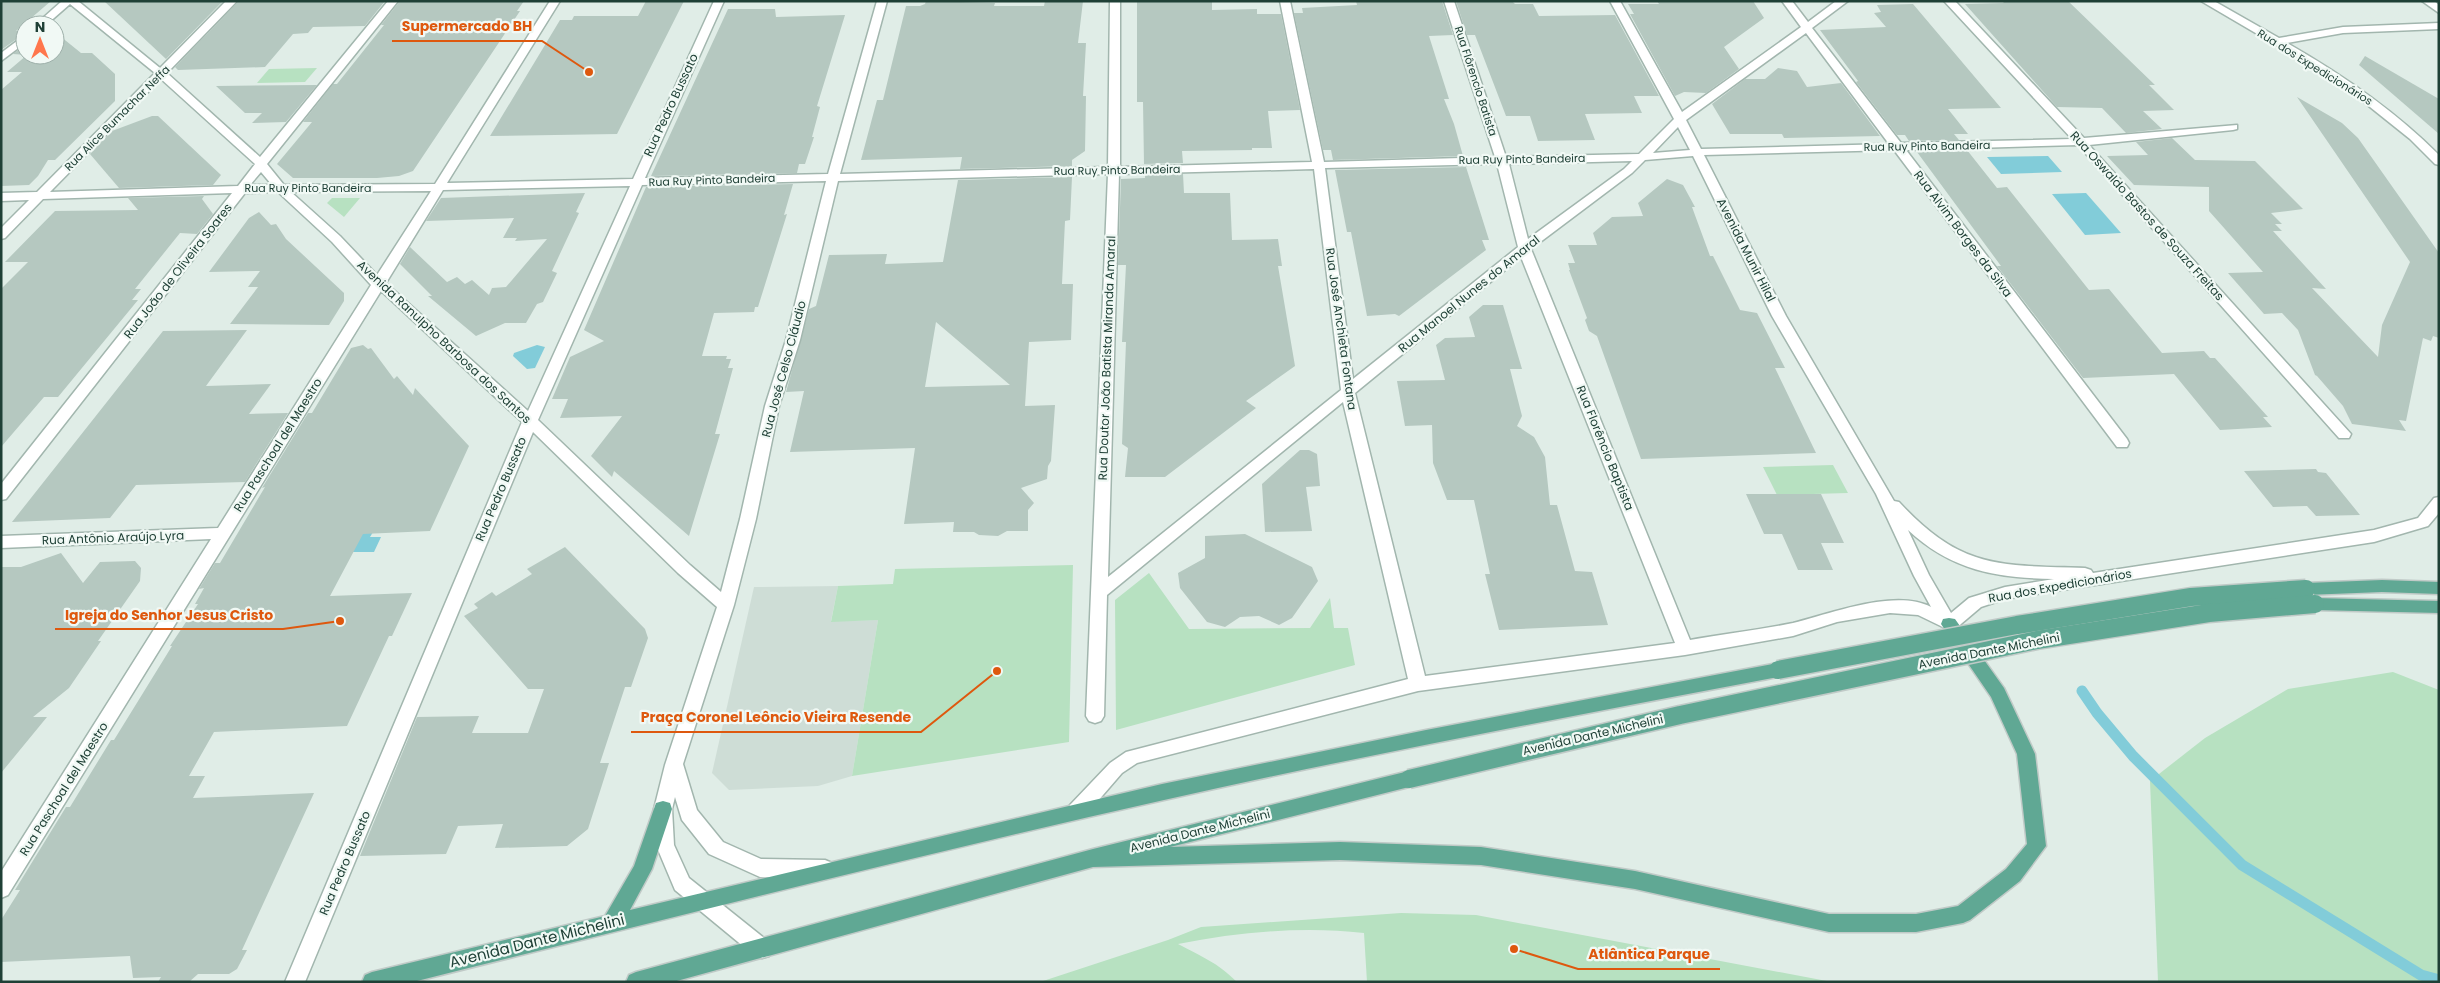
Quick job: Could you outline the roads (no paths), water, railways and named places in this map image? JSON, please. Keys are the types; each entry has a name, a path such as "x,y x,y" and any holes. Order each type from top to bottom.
{"main road":[{"name":"Avenida Dante Michelini","path":"372,982 1077,811 1391,744 2016,625 2191,597 2382,586 2439,588"},
{"name":"Avenida Dante Michelini","path":"636,982 1093,858 1410,779 1670,717 2037,640 2209,613 2315,604 2439,607"},
{"path":"1093,858 1340,851 1481,856 1634,880 1829,923 1916,923 1963,914 2013,875 2037,846 2026,754 1998,693 1949,624"},
{"path":"611,924 642,869 663,810"}],"street":[{"path":"52,15 70,1"},
{"name":"Avenida Ranulpho Barbosa dos Santos","path":"70,1 178,87 261,164 281,189 336,239 378,283 530,421 684,570 726,606"},
{"name":"Rua Alice Bumachar Neffa","path":"1,235 232,1"},
{"name":"Rua João de Oliveira Soares","path":"1,495 261,164 393,1"},
{"name":"Rua Paschoal del Maestro","path":"1,889 555,1"},
{"name":"Rua Pedro Bussato","path":"295,982 530,421 719,1"},
{"name":"Rua José Celso Cláudio","path":"663,810 674,765 726,606 748,519 772,406 793,340 832,177 882,1"},
{"name":"Rua Doutor João Batista Miranda Amaral","path":"1095,716 1114,170 1115,1"},
{"name":"Rua José Anchieta Fontana","path":"1285,1 1318,164 1348,393 1418,684"},
{"name":"Rua Flôrencio Batista","path":"1449,1 1501,159 1524,248"},
{"name":"Avenida Munir Hilal","path":"1615,1 1680,119 1779,316 1883,494 1922,576 1949,624"},
{"name":"Rua Alvim Borges da Silva","path":"1787,1 1896,147 2122,442"},
{"name":"Rua Manoel Nunes do Amaral","path":"1099,593 1348,393 1524,248 1628,171 1680,119 1844,1"},
{"name":"Rua Oswaldo Bastos de Souza Freitas","path":"1949,1 2081,142 2344,434"},
{"name":"Rua dos Expedicionários","path":"2206,1 2343,82 2382,108 2418,139 2439,162"},
{"path":"2427,1 2439,10"},
{"path":"2276,42 2343,30 2439,26"},
{"path":"1,58 15,46"},
{"path":"137,98 178,87"},
{"name":"Rua Ruy Pinto Bandeira","path":"1,197 243,189 440,187 1645,156 2081,142 2233,127"},
{"name":"Rua Florêncio Baptista","path":"1524,248 1685,648"},
{"name":"Avenida Munir Hilal","path":"1883,494 1918,532 1953,556 1988,567 2021,572 2124,575"},
{"name":"Rua dos Expedicionários","path":"1949,624 1974,602 2005,593 2374,536 2423,522 2439,502"},
{"name":"Rua Antônio Araújo Lyra","path":"1,542 224,534"},
{"path":"1077,811 1116,768 1132,757 1418,684 1685,648 1793,629 1838,616 1890,607 1920,608 1949,624"},
{"path":"674,765 689,814 716,848 760,868 836,869"},
{"path":"663,810 665,844 671,862 682,884 762,949"}],"water":[{"path":"2048,156 2062,172 2001,174 1987,157"},
{"path":"2086,193 2121,233 2085,235 2052,194"},
{"path":"537,345 545,347 535,368 527,369 513,356 514,353"},
{"path":"373,532 370,537 381,537 374,552 344,552 342,536"}],"waterway":[{"path":"2082,691 2097,713 2133,756 2242,865 2421,975 2439,980"}],"place":[{"name":"Supermercado BH","path":"589,72"},
{"name":"Igreja do Senhor Jesus Cristo","path":"340,621"},
{"name":"Praça Coronel Leôncio Vieira Resende","path":"997,671"},
{"name":"Atlântica Parque","path":"1514,949"}]}
